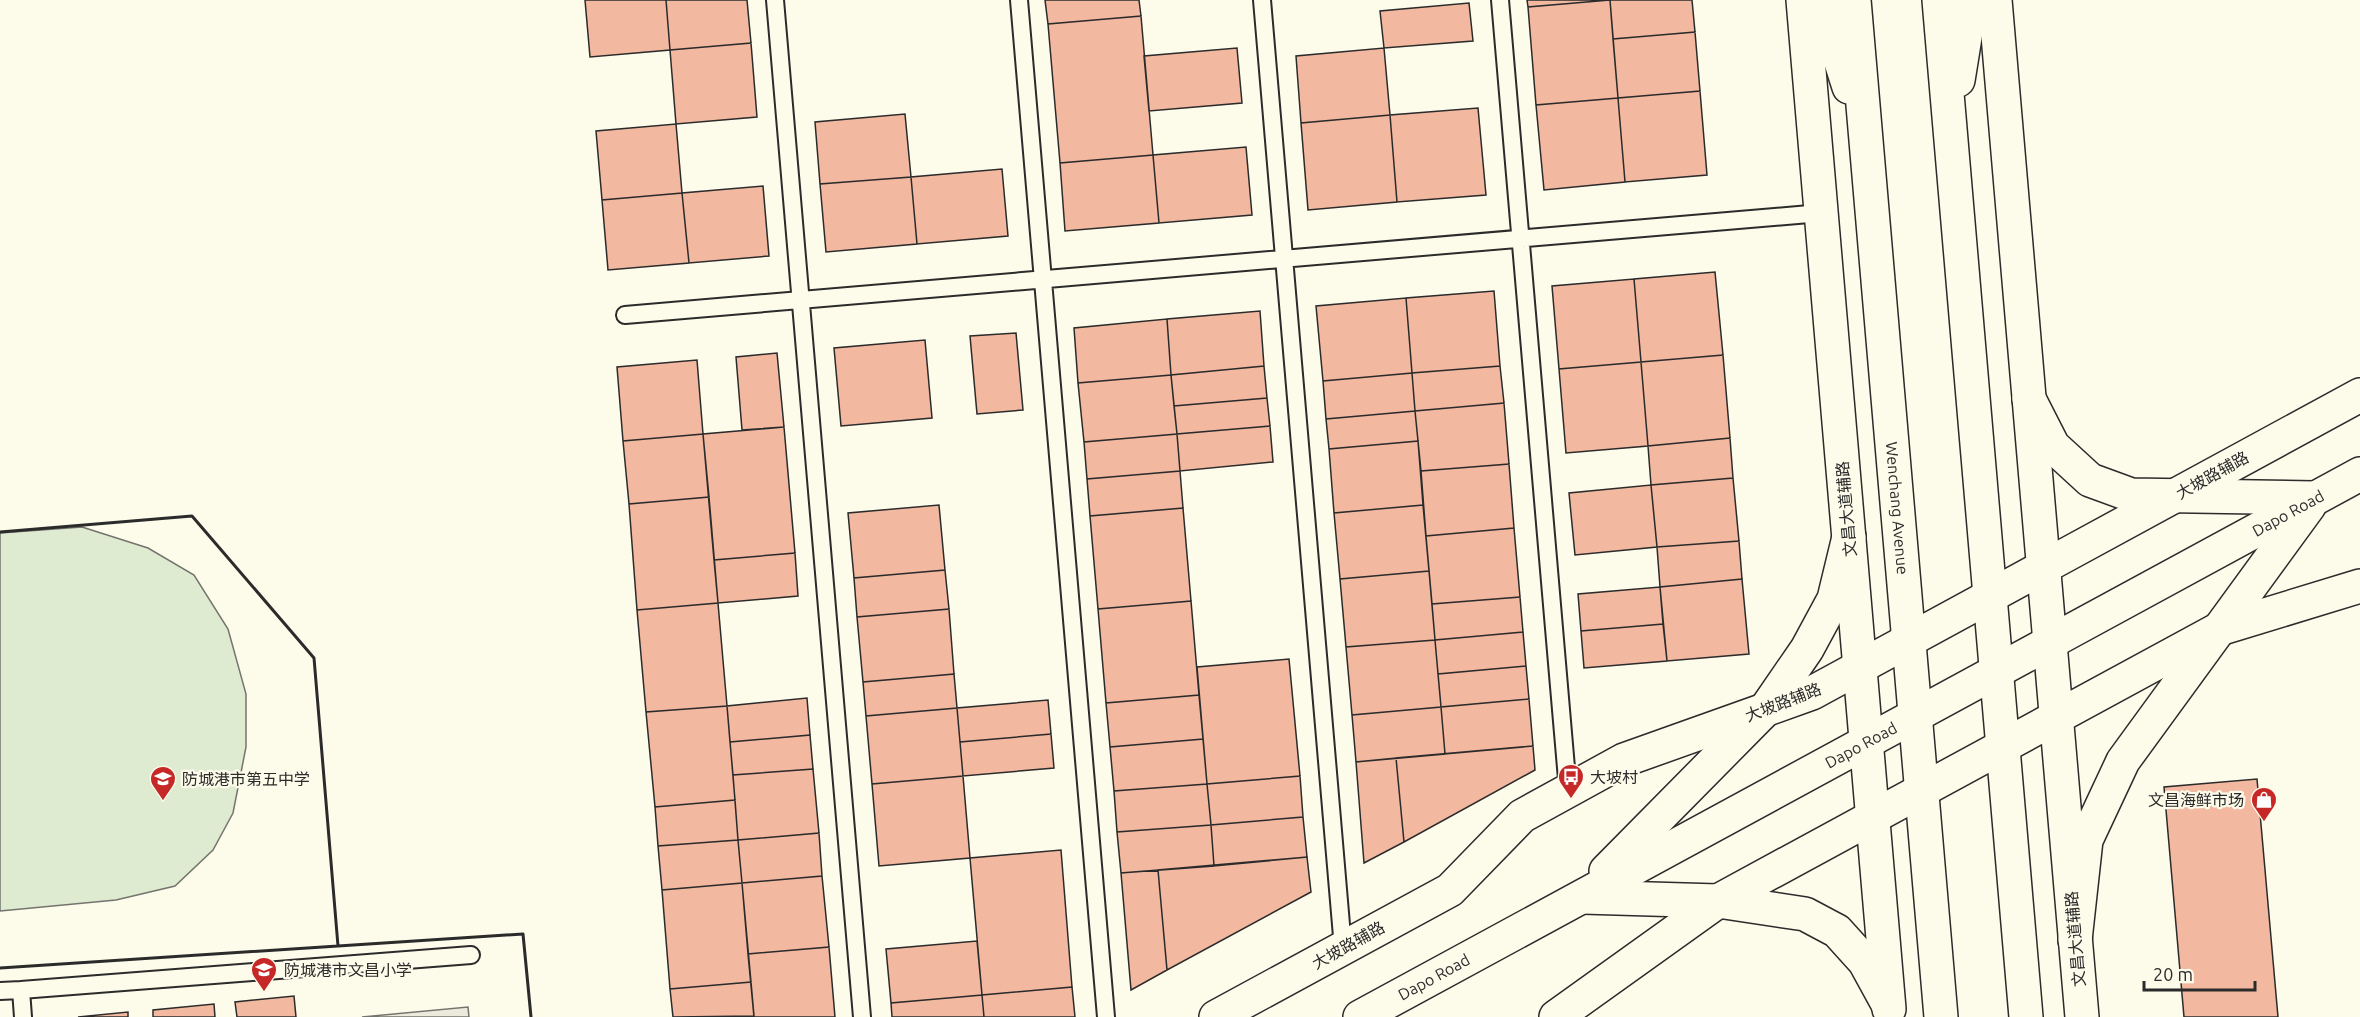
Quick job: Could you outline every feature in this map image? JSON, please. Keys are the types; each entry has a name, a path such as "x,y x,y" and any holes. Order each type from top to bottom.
{"main road":[{"name":"文昌大道辅路","path":"1803,0 1889,1010"},
{"path":"1821,0 1866,141"},
{"name":"Wenchang Avenue","path":"1854,0 1941,1017"},
{"path":"1940,0 2026,1017"},
{"path":"1950,129 1971,0"},
{"name":"文昌大道辅路","path":"1995,0 2082,1017"},
{"name":"大坡路辅路","path":"1216,1017 1450,890 1522,816 1624,760 1812,693 2360,395"},
{"path":"2029,399 2053,446 2090,480 2131,495 2316,498"},
{"name":"Dapo Road","path":"1360,1017 2360,474"},
{"path":"2075,940 2086,840 2123,761 2316,498"},
{"path":"1581,897 1765,710 1807,649 1834,599 1849,537"},
{"path":"1556,1017 1718,901 2219,629 2360,586"},
{"path":"1581,897 1718,901 1805,914 1837,931 1864,962 1889,1010"},
{"path":"1917,1017 1933,920"}],"lane":[{"path":"775,0 862,1017"},
{"path":"1019,0 1106,1017"},
{"path":"1262,0 1343,948"},
{"path":"1500,0 1568,791"},
{"path":"625,315 1821,213"},
{"path":"0,992 471,955"},
{"path":"21,990 23,1017"}],"green space":[{"name":"防城港市第五中学","path":"82,527 148,548 194,575 228,629 246,694 246,747 233,813 213,850 175,886 116,900 0,911 0,533"}],"shaded area":[{"path":"468,1007 469,1017 362,1017"}],"building":[{"path":"585,0 666,0 670,50 590,57"},
{"path":"666,0 747,0 751,43 670,50"},
{"path":"1045,0 1139,0 1141,16 1048,24"},
{"path":"1527,0 1610,0 1528,7"},
{"path":"1610,0 1692,0 1695,32 1613,39"},
{"path":"1610,0 1618,98 1536,105 1528,7"},
{"path":"1469,3 1473,41 1384,48 1380,11"},
{"path":"1141,16 1153,155 1060,163 1048,24"},
{"path":"1695,32 1700,91 1618,98 1613,39"},
{"path":"751,43 757,117 676,124 670,50"},
{"path":"1237,48 1242,103 1149,111 1144,56"},
{"path":"1384,48 1390,115 1301,123 1296,56"},
{"path":"1700,91 1707,175 1625,182 1618,98"},
{"path":"1618,98 1625,182 1544,190 1536,105"},
{"path":"1478,108 1486,195 1397,202 1390,115"},
{"path":"905,114 911,177 820,184 815,122"},
{"path":"1390,115 1397,202 1308,210 1301,123"},
{"path":"676,124 682,193 602,200 596,131"},
{"path":"1246,147 1252,215 1159,223 1153,155"},
{"path":"1153,155 1159,223 1065,231 1060,163"},
{"path":"1002,169 1008,236 917,244 911,177"},
{"path":"911,177 917,244 826,252 820,184"},
{"path":"763,186 769,256 689,263 682,193"},
{"path":"682,193 689,263 608,270 602,200"},
{"path":"1715,272 1723,355 1641,362 1634,279"},
{"path":"1634,279 1641,362 1559,369 1552,286"},
{"path":"1494,291 1500,366 1412,373 1406,298"},
{"path":"1406,298 1412,373 1323,381 1316,306"},
{"path":"1260,311 1264,366 1171,375 1167,319"},
{"path":"1167,319 1171,375 1078,383 1074,328"},
{"path":"1016,333 1023,410 977,414 970,336"},
{"path":"925,340 932,418 841,426 834,348"},
{"path":"777,353 784,427 742,430 736,357"},
{"path":"1723,355 1730,438 1648,446 1641,362"},
{"path":"697,360 703,434 623,441 617,367"},
{"path":"1641,362 1648,446 1566,453 1559,369"},
{"path":"1264,366 1267,398 1174,406 1171,375"},
{"path":"1500,366 1504,403 1415,411 1412,373"},
{"path":"1412,373 1415,411 1326,419 1323,381"},
{"path":"1171,375 1177,434 1084,442 1078,383"},
{"path":"1267,398 1270,426 1177,434 1174,406"},
{"path":"1504,403 1509,464 1421,471 1415,411"},
{"path":"1415,411 1418,441 1329,449 1326,419"},
{"path":"1270,426 1273,462 1180,471 1177,434"},
{"path":"784,427 795,553 714,560 703,434"},
{"path":"703,434 709,497 629,504 623,441"},
{"path":"1177,434 1180,471 1087,479 1084,442"},
{"path":"1730,438 1733,478 1651,485 1648,446"},
{"path":"1418,441 1423,505 1334,513 1329,449"},
{"path":"1509,464 1514,528 1426,536 1421,471"},
{"path":"1180,471 1183,508 1090,516 1087,479"},
{"path":"1733,478 1739,541 1657,547 1651,485"},
{"path":"1651,485 1657,547 1575,555 1569,493"},
{"path":"709,497 718,603 637,610 629,504"},
{"path":"939,505 945,570 854,578 848,513"},
{"path":"1423,505 1429,571 1340,579 1334,513"},
{"path":"1183,508 1191,601 1098,609 1090,516"},
{"path":"1514,528 1520,597 1432,604 1426,536"},
{"path":"1739,541 1742,579 1660,587 1657,547"},
{"path":"795,553 798,596 718,603 714,560"},
{"path":"945,570 949,609 857,617 854,578"},
{"path":"1429,571 1435,640 1346,647 1340,579"},
{"path":"1742,579 1749,654 1667,661 1660,587"},
{"path":"1660,587 1663,624 1581,631 1578,594"},
{"path":"1520,597 1523,632 1435,640 1432,604"},
{"path":"1191,601 1199,695 1106,703 1098,609"},
{"path":"718,603 727,706 646,712 637,610"},
{"path":"949,609 954,674 863,682 857,617"},
{"path":"1663,624 1667,661 1584,668 1581,631"},
{"path":"1523,632 1526,666 1438,674 1435,640"},
{"path":"1435,640 1441,707 1352,715 1346,647"},
{"path":"1289,659 1300,776 1207,784 1197,667"},
{"path":"1526,666 1529,699 1441,707 1438,674"},
{"path":"954,674 957,708 866,716 863,682"},
{"path":"1199,695 1203,739 1110,747 1106,703"},
{"path":"807,698 810,735 730,742 727,706"},
{"path":"1529,699 1533,746 1445,754 1441,707"},
{"path":"1048,700 1051,734 960,742 957,708"},
{"path":"727,706 735,800 655,807 646,712"},
{"path":"1441,707 1445,754 1356,762 1352,715"},
{"path":"957,708 963,776 872,784 866,716"},
{"path":"1051,734 1054,768 963,776 960,742"},
{"path":"810,735 813,769 733,775 730,742"},
{"path":"1203,739 1207,784 1114,791 1110,747"},
{"path":"1533,746 1535,770 1404,842 1396,758"},
{"path":"1396,758 1404,842 1364,863 1356,762"},
{"path":"813,769 819,833 738,840 733,775"},
{"path":"963,776 970,858 879,866 872,784"},
{"path":"1300,776 1303,817 1211,825 1207,784"},
{"path":"2257,779 2278,1017 2184,1017 2164,787"},
{"path":"1207,784 1211,825 1117,832 1114,791"},
{"path":"735,800 738,840 658,846 655,807"},
{"path":"1303,817 1307,857 1214,866 1211,825"},
{"path":"1211,825 1214,866 1121,873 1117,832"},
{"path":"819,833 822,876 742,883 738,840"},
{"path":"738,840 742,883 662,890 658,846"},
{"path":"1061,850 1072,987 982,995 970,858"},
{"path":"1307,857 1311,892 1167,970 1158,870"},
{"path":"1158,870 1167,970 1131,990 1121,873"},
{"path":"822,876 829,947 748,954 742,883"},
{"path":"742,883 751,982 670,989 662,890"},
{"path":"977,941 982,995 891,1003 886,949"},
{"path":"829,947 835,1017 754,1017 748,954"},
{"path":"751,982 754,1016 673,1017 670,989"},
{"path":"1072,987 1075,1017 984,1017 982,995"},
{"path":"982,995 984,1017 892,1017 891,1003"},
{"path":"294,996 296,1017 237,1017 235,1002"},
{"path":"214,1004 215,1017 153,1017 153,1010"},
{"path":"128,1012 128,1017 78,1017"}],"wall":[{"path":"0,532 192,516 314,658 338,946 0,968"},
{"path":"338,946 523,934 531,1017"}],"place":[{"name":"大坡村","path":"1571,800"},
{"name":"防城港市第五中学","path":"163,802"},
{"name":"文昌海鲜市场","path":"2264,823"},
{"name":"防城港市文昌小学","path":"264,993"}]}
